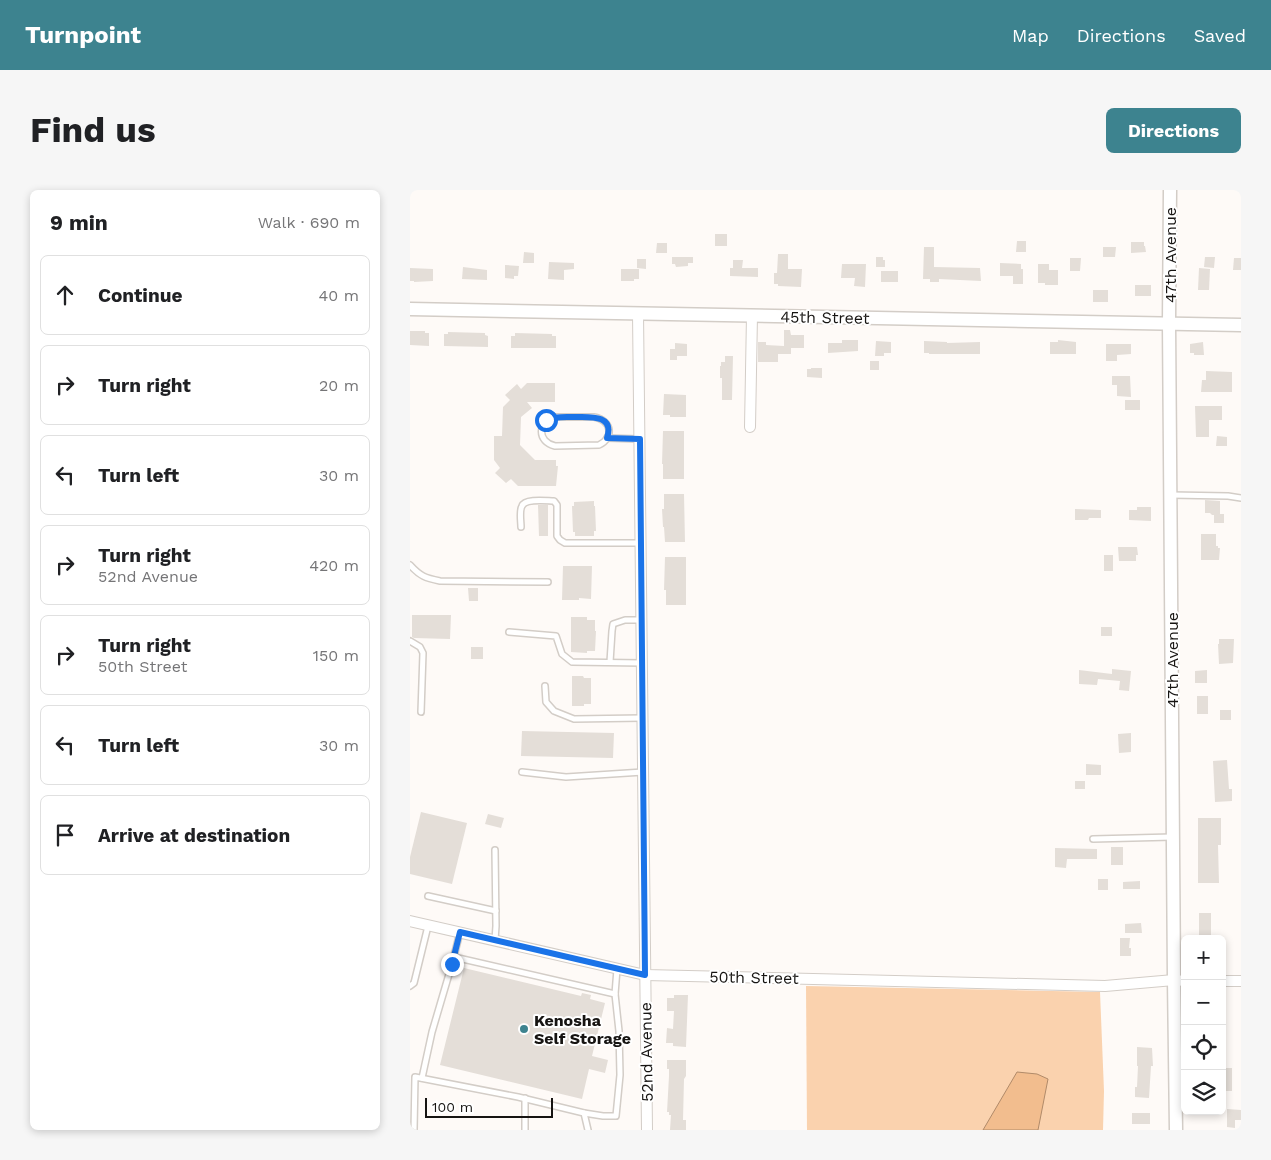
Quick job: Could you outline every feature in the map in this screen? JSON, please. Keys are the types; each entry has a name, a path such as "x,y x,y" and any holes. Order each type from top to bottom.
{"street":[{"name":"47th Avenue","path":"1170,190 1169,323 1173,837 1179,981 1176,1130"},
{"name":"45th Street","path":"410,309 1241,324"},
{"name":"52nd Avenue","path":"638,313 647,1130"},
{"path":"750,427 752,315"},
{"name":"50th Street","path":"410,921 645,975 1105,986 1179,981"},
{"path":"1226,981 1241,981"}],"lane":[{"path":"594,417 606,423 609,431 607,438 599,445 555,446 546,442 542,429 546,420 551,418 594,417"},
{"path":"607,438 640,439"},
{"path":"1170,495 1241,498"},
{"path":"521,527 521,506 524,503 528,501 554,501 557,505 557,536 565,543 640,543"},
{"path":"410,565 417,573 440,581 548,582"},
{"path":"610,662 613,624 625,620 641,620"},
{"path":"509,632 556,636 562,654 572,662 642,663"},
{"path":"410,641 420,646 424,653 421,712"},
{"path":"546,686 546,702 554,711 574,719 642,718"},
{"path":"522,772 566,777 643,772"},
{"path":"1093,839 1173,837"},
{"path":"495,850 495,940"},
{"path":"428,896 496,911"},
{"path":"410,986 414,984 428,925"},
{"path":"422,1078 432,1032 460,932"},
{"path":"454,957 615,994"},
{"path":"414,1130 415,1077 525,1098 584,1113 616,1116 620,1075 619,1031 615,994 617,968"},
{"path":"525,1098 525,1130"},
{"path":"584,1113 588,1130"}],"shaded area":[{"path":"806,986 1100,992 1104,1091 1103,1130 807,1130"},
{"path":"1017,1072 1037,1074 1048,1079 1038,1130 983,1130"}],"building":[{"path":"715,234 727,234 727,246 715,246"},
{"path":"1017,241 1026,241 1026,252 1016,252"},
{"path":"1131,242 1144,242 1146,252 1131,253"},
{"path":"657,243 667,243 667,253 656,253"},
{"path":"924,247 934,247 934,267 980,268 981,281 939,279 939,282 930,282 930,279 923,279"},
{"path":"1103,247 1116,247 1115,257 1103,257"},
{"path":"524,252 534,253 534,263 523,263"},
{"path":"778,254 788,254 788,269 802,269 801,287 778,286 778,284 774,284 774,273 777,273"},
{"path":"672,257 693,257 693,263 688,263 688,266 676,267 675,264 672,264"},
{"path":"876,257 883,257 885,267 876,267"},
{"path":"1205,257 1215,257 1214,268 1204,267"},
{"path":"1070,258 1081,258 1080,271 1070,271"},
{"path":"1234,258 1241,258 1241,270 1233,270"},
{"path":"637,259 646,259 646,269 637,268"},
{"path":"733,260 743,260 742,268 758,268 758,277 730,276"},
{"path":"549,262 574,263 574,269 564,270 564,280 548,279"},
{"path":"1000,263 1021,264 1023,284 1013,284 1013,276 1000,276"},
{"path":"842,264 866,264 865,287 854,286 855,278 841,278"},
{"path":"1038,264 1049,264 1049,270 1058,270 1058,285 1038,283"},
{"path":"505,265 519,266 518,276 514,276 514,279 505,278"},
{"path":"463,267 487,270 487,280 462,279"},
{"path":"410,268 433,269 433,281 410,281"},
{"path":"1199,268 1210,269 1209,290 1198,290"},
{"path":"621,269 639,269 639,279 621,281"},
{"path":"881,271 898,271 898,282 881,282"},
{"path":"1135,285 1151,285 1151,296 1135,296"},
{"path":"1093,290 1108,290 1108,302 1093,302"},
{"path":"784,330 790,330 791,335 804,335 804,348 791,348 791,354 778,354 778,362 758,362 758,342 766,342 766,345 784,346"},
{"path":"410,331 425,331 425,333 429,333 429,346 410,345"},
{"path":"448,332 485,333 488,336 488,347 444,346 444,334 448,334"},
{"path":"515,333 552,334 552,336 556,336 556,348 511,348 511,336 515,336"},
{"path":"842,340 858,340 858,351 828,353 828,343 842,343"},
{"path":"1058,340 1076,342 1076,354 1050,354 1050,342 1058,342"},
{"path":"876,341 891,342 891,353 884,353 884,356 875,356"},
{"path":"924,341 947,343 980,342 980,354 924,353"},
{"path":"1203,342 1204,355 1190,353 1190,344"},
{"path":"675,343 687,344 687,356 677,356 677,360 670,360 670,349 675,349"},
{"path":"1106,344 1131,344 1131,354 1117,355 1117,361 1106,361"},
{"path":"725,356 733,356 732,400 722,400 720,366 721,362 725,362"},
{"path":"870,361 879,361 879,370 870,370"},
{"path":"822,368 822,378 807,377 807,369"},
{"path":"1206,371 1232,372 1232,392 1201,392 1202,380 1206,380"},
{"path":"1112,376 1130,376 1131,397 1117,396 1117,385 1112,385"},
{"path":"527,383 555,383 555,402 527,402 532,408 521,417 520,445 535,460 556,460 556,466 558,466 556,486 518,486 511,479 506,483 495,473 500,468 494,460 494,436 502,436 503,407 510,400 505,395 517,384 521,389"},
{"path":"664,394 686,395 686,417 663,415"},
{"path":"1125,400 1140,400 1140,410 1125,410"},
{"path":"1195,406 1222,406 1222,420 1209,420 1209,437 1196,437"},
{"path":"663,431 684,431 684,479 663,479"},
{"path":"1217,436 1227,437 1227,446 1216,446"},
{"path":"664,494 684,494 685,542 665,542 662,509 664,509"},
{"path":"1205,500 1220,501 1220,514 1224,514 1224,523 1214,523 1214,515 1205,513"},
{"path":"594,501 596,531 594,531 594,536 575,536 575,532 573,532 572,506 574,506 574,502"},
{"path":"538,505 548,505 548,536 539,536"},
{"path":"1137,507 1151,507 1151,521 1129,520 1129,510 1137,510"},
{"path":"1075,509 1101,510 1101,518 1075,520"},
{"path":"1201,534 1216,534 1216,546 1220,548 1219,560 1201,560"},
{"path":"1118,547 1137,547 1138,555 1136,555 1136,561 1119,561"},
{"path":"1104,555 1113,555 1113,571 1104,571"},
{"path":"665,557 686,557 686,605 666,605 666,590 664,590"},
{"path":"563,566 592,566 591,599 562,600"},
{"path":"468,588 478,588 478,601 469,601"},
{"path":"412,615 451,615 450,639 412,637"},
{"path":"571,617 587,617 587,620 595,620 595,651 587,651 587,653 571,652"},
{"path":"1101,627 1112,627 1112,636 1101,636"},
{"path":"1219,639 1234,639 1233,663 1219,664"},
{"path":"471,647 483,647 483,659 471,659"},
{"path":"1112,669 1131,671 1129,691 1119,690 1120,681 1098,679 1097,685 1079,684 1079,670 1112,674"},
{"path":"1207,670 1207,683 1195,683 1195,671"},
{"path":"572,676 591,678 591,704 572,706"},
{"path":"1197,696 1208,696 1208,714 1197,714"},
{"path":"1220,710 1231,710 1231,720 1220,720"},
{"path":"522,731 614,733 613,758 521,756"},
{"path":"1131,733 1131,752 1119,753 1118,734"},
{"path":"1227,760 1229,789 1232,789 1232,801 1215,802 1213,761"},
{"path":"1086,764 1101,765 1101,775 1086,775"},
{"path":"1075,781 1085,781 1085,789 1075,789"},
{"path":"421,812 467,823 452,884 410,874 410,857"},
{"path":"488,814 504,818 501,828 485,824"},
{"path":"1198,818 1221,818 1221,845 1218,845 1219,883 1198,883"},
{"path":"1111,847 1123,847 1123,865 1111,865"},
{"path":"1055,848 1097,849 1097,859 1067,859 1066,868 1055,867"},
{"path":"1098,879 1108,879 1108,890 1098,890"},
{"path":"1140,881 1140,889 1123,889 1123,882"},
{"path":"1199,913 1211,913 1211,935 1199,935"},
{"path":"1141,923 1142,933 1125,933 1125,924"},
{"path":"1120,938 1130,938 1129,948 1131,948 1131,956 1120,956"},
{"name":"Kenosha Self Storage","path":"464,968 581,996 582,993 591,995 590,999 605,1003 592,1056 608,1060 605,1073 589,1069 582,1099 440,1065"},
{"path":"674,995 688,995 686,1047 673,1046 673,1043 666,1043 667,1028 673,1029 674,1011 667,1011 667,998 674,998"},
{"path":"1137,1047 1152,1048 1153,1066 1151,1066 1149,1098 1135,1097 1138,1066"},
{"path":"667,1060 686,1060 683,1120 686,1120 686,1130 670,1130 671,1115 667,1112 669,1069 667,1069"},
{"path":"1226,1068 1232,1068 1232,1091 1226,1091"},
{"path":"1227,1109 1241,1110 1241,1120 1235,1120 1235,1128 1227,1127"},
{"path":"1132,1113 1150,1113 1150,1124 1132,1124"}],"place":[{"name":"Kenosha Self Storage","path":"524,1029"}],"route":[{"path":"452,964 460,932 645,975 640,439 607,438 609,431 606,423 594,417 555,417 546,420"}]}
